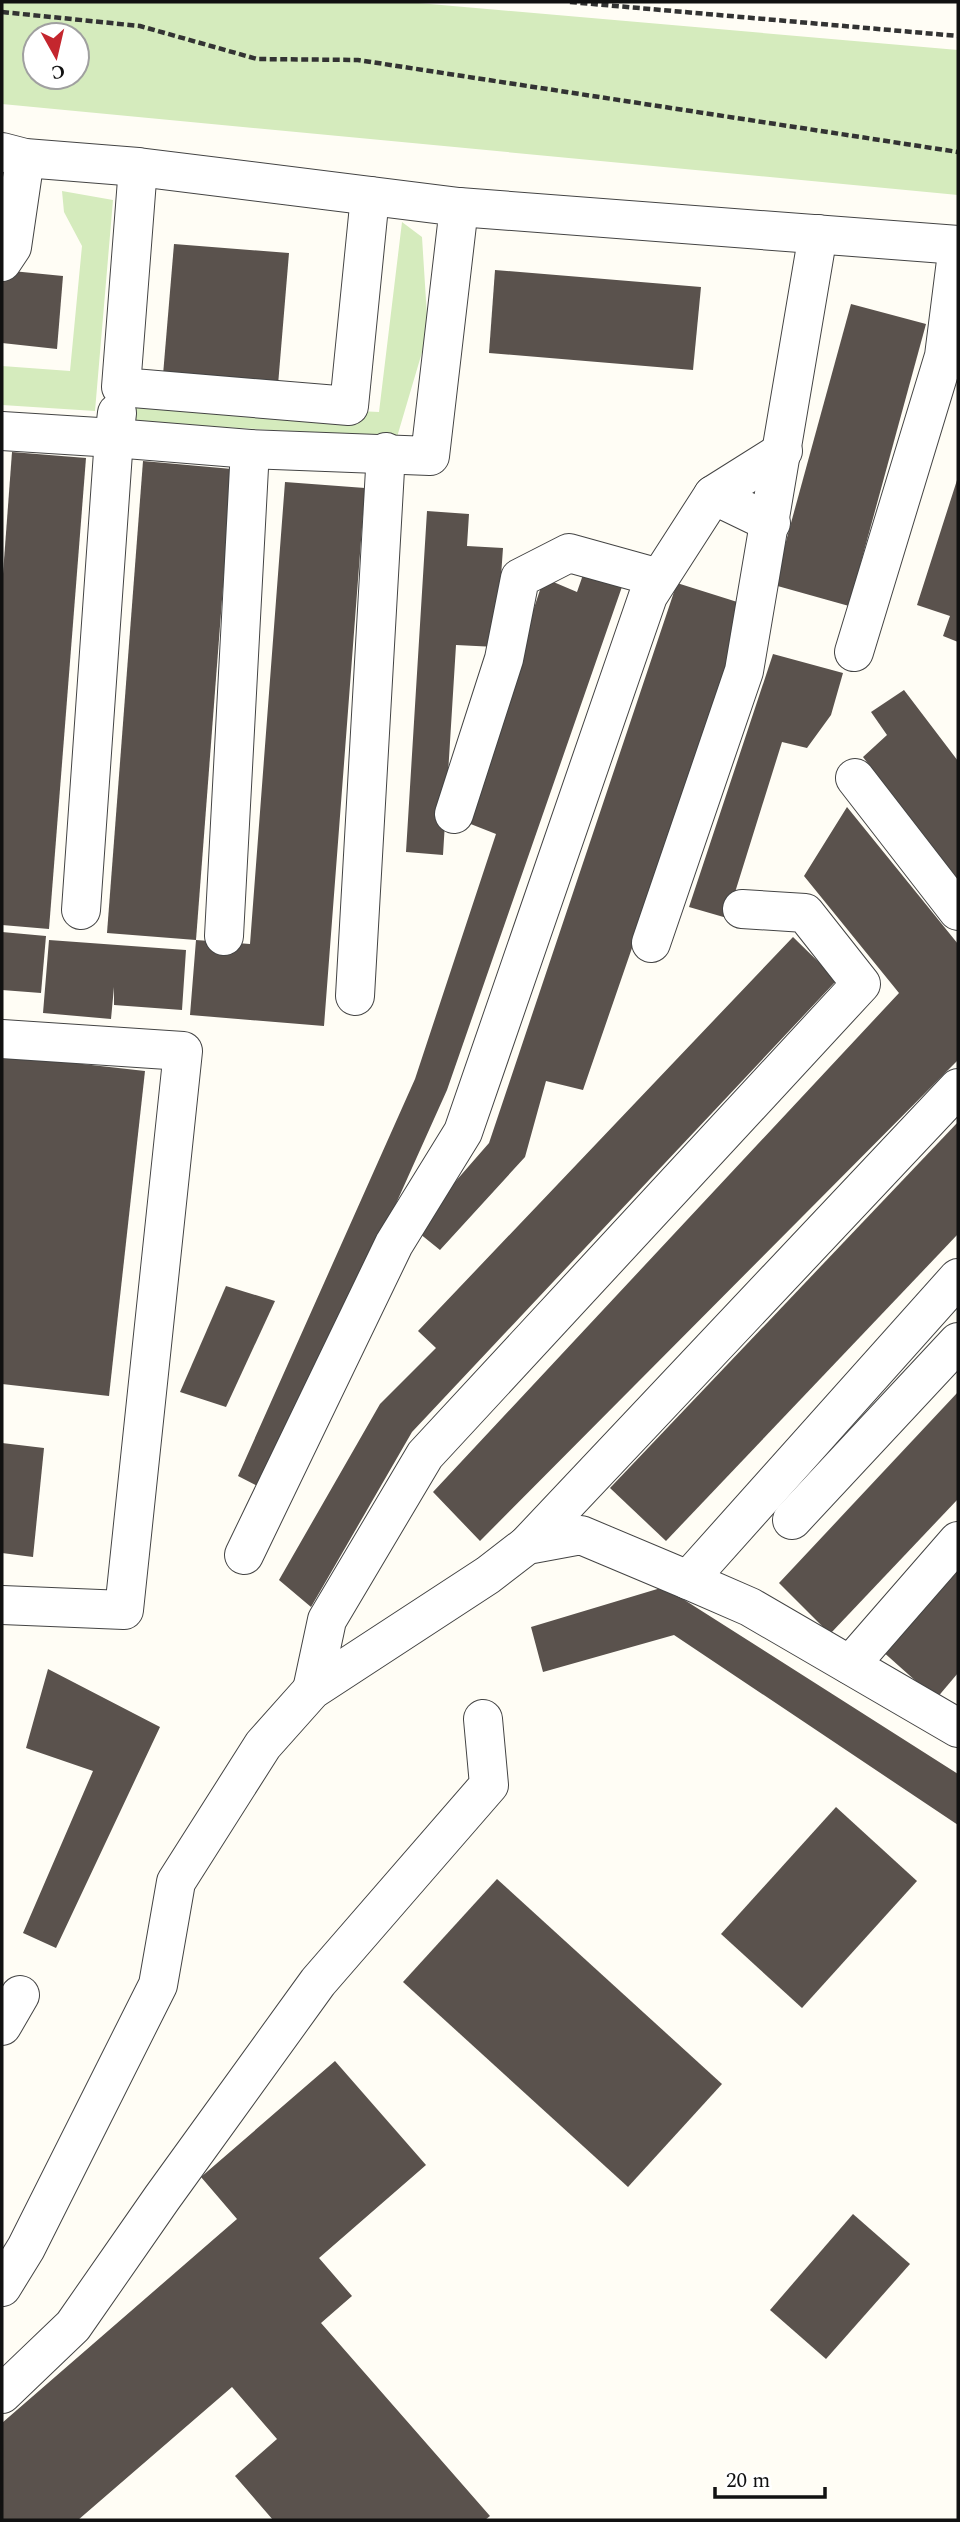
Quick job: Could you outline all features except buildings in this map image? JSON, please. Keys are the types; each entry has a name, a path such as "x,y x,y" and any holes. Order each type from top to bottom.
{"lane":[{"path":"2,262 12,247 13,155 138,167 459,207 958,245 944,356 854,652"},
{"path":"81,910 114,438 121,387 138,167"},
{"path":"121,387 349,406 370,196"},
{"path":"2,431 250,449 430,456 459,207"},
{"path":"651,943 744,671 818,234"},
{"path":"224,936 250,449"},
{"path":"244,1555 394,1244 463,1132 648,596 713,495 783,451"},
{"path":"355,996 386,453"},
{"path":"713,495 771,523"},
{"path":"454,814 504,659 520,578 569,553 659,578"},
{"path":"855,778 958,911"},
{"path":"312,1690 327,1620 425,1455 861,984 805,913 742,909"},
{"path":"2,1039 183,1051 124,1610 2,1605"},
{"path":"2,2287 26,2248 158,1985 176,1882 263,1745 312,1690 488,1575 527,1545 958,1088"},
{"path":"688,1580 958,1278"},
{"path":"792,1520 958,1342"},
{"path":"527,1545 581,1535 688,1580 750,1607 958,1728"},
{"path":"850,1665 958,1541"},
{"path":"2,2394 73,2326 318,1982 489,1785 483,1719"}],"path":[{"path":"570,2 958,36"},
{"path":"2,12 140,26 257,59 358,60 958,152"}],"green space":[{"path":"2,2 407,2 958,50 958,195 2,104"},
{"path":"62,191 113,200 95,411 2,405 2,366 70,371 82,246 64,212"},
{"path":"402,222 422,237 428,332 397,437 129,422 133,400 379,412"}]}
